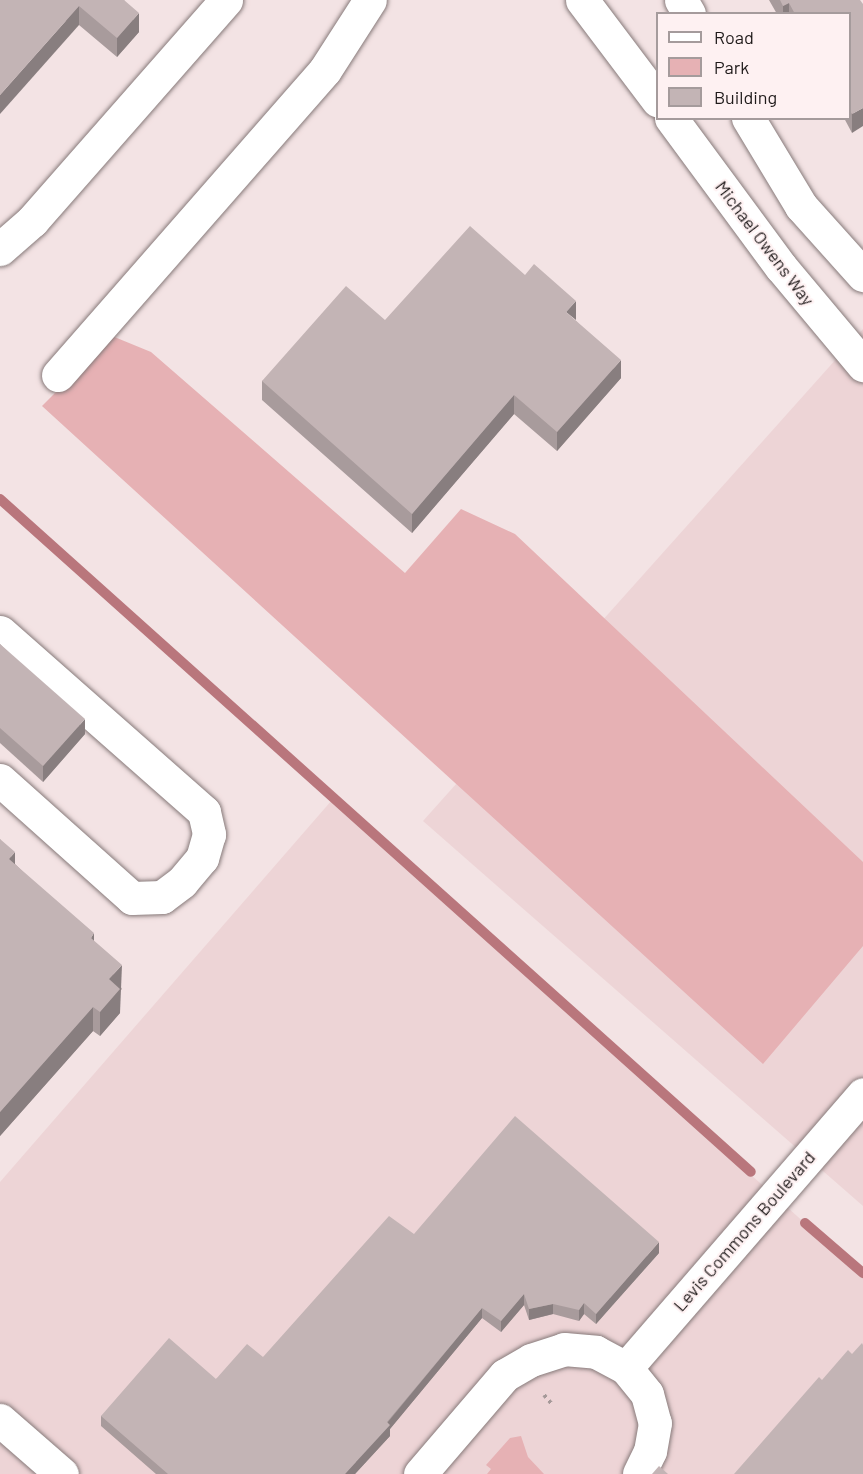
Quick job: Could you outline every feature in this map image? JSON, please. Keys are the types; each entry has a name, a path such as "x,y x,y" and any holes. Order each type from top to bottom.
{"street":[{"path":"0,249 32,222 226,0"},
{"path":"57,375 324,70 370,0"},
{"path":"582,0 656,100"},
{"name":"Michael Owens Way","path":"672,120 781,267 863,365"},
{"path":"749,120 801,206 863,275"},
{"path":"0,632 204,812 208,834 202,858 182,882 162,897 132,898 0,780"},
{"name":"Levis Commons Boulevard","path":"626,1368 863,1094"},
{"path":"420,1474 505,1376 531,1360 564,1349 596,1352 626,1368 647,1394 655,1423 650,1451 639,1474"},
{"path":"0,1420 62,1474"}],"path":[{"path":"544,1395 551,1403"}],"shaded area":[{"path":"863,329 863,1206 423,821"},
{"path":"332,800 863,1275 863,1474 0,1474 0,1182"}],"green space":[{"path":"112,336 151,352 405,573 461,509 515,534 863,862 863,946 763,1064 42,406"},
{"path":"521,1436 528,1457 544,1474 487,1474 491,1469 486,1465 510,1438"}],"building":[{"path":"0,0 124,0 139,13 117,38 79,6 0,95"},
{"path":"780,0 860,0 863,4 863,108 851,113 851,12 794,12 789,3 783,6"},
{"path":"470,226 525,275 534,264 576,301 566,312 621,360 557,432 514,395 412,514 262,381 346,286 385,320"},
{"path":"0,644 85,719 43,766 0,728"},
{"path":"0,839 15,852 9,859 94,933 91,938 122,965 109,979 120,989 100,1012 93,1007 0,1112"},
{"path":"515,1116 659,1242 596,1314 584,1303 579,1310 553,1304 529,1309 524,1294 501,1321 482,1308 387,1422 390,1425 345,1474 168,1474 101,1416 169,1338 216,1379 247,1344 263,1357 389,1216 414,1234"},
{"path":"862,1343 863,1474 734,1474 819,1377 822,1380 848,1350 852,1354"},
{"path":"659,1466 668,1474 652,1474"}],"waterway":[{"path":"0,499 751,1172"},
{"path":"805,1223 863,1273"}]}
